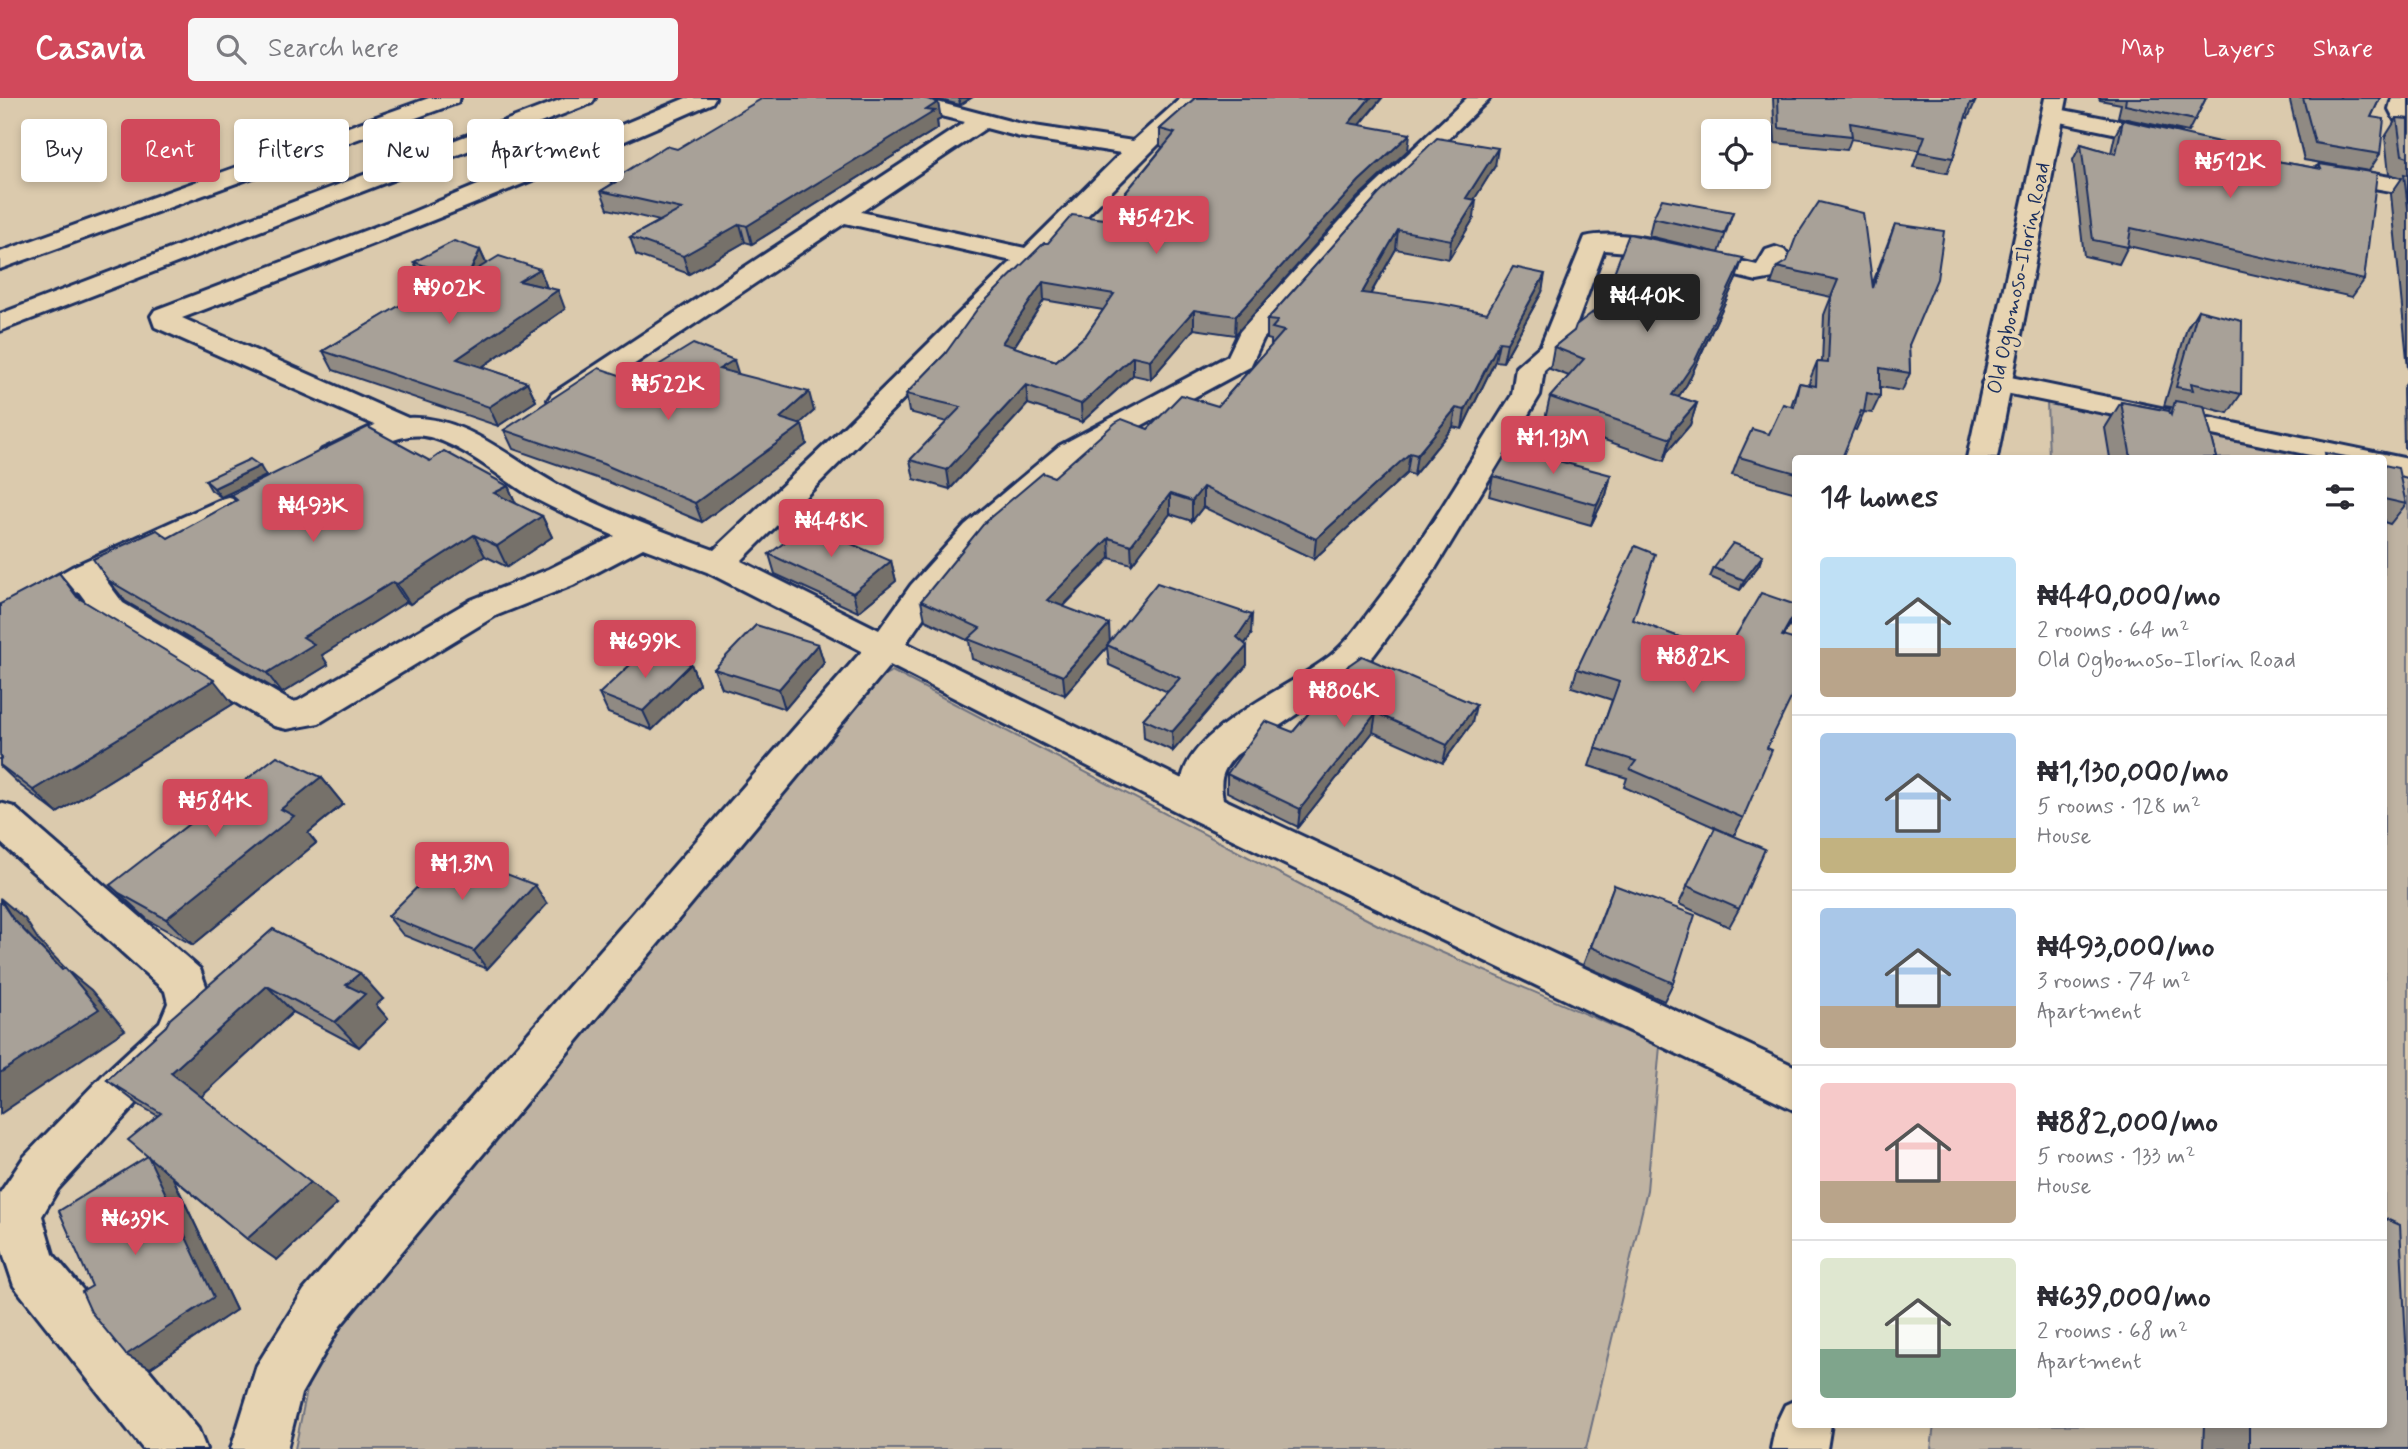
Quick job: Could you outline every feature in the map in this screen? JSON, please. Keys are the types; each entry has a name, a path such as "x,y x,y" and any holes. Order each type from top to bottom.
{"main road":[{"path":"0,261 449,98"},
{"path":"0,323 584,98"},
{"path":"403,427 165,321 164,316 410,222 603,143 704,98"},
{"path":"897,98 982,121 1138,149"},
{"path":"719,564 855,433 1138,149 1194,98"},
{"path":"259,1449 276,1384 322,1308 884,649 923,593 976,532 1070,452 1240,361 1250,337 1367,205 1479,98"},
{"path":"2403,98 2400,109 2408,125"},
{"path":"2054,106 2194,144"},
{"name":"Old Ogbomoso-Ilorin Road","path":"1983,455 2054,106"},
{"path":"540,414 982,121"},
{"path":"2309,171 2408,187"},
{"path":"843,215 1029,257"},
{"path":"1205,808 1199,782 1206,761 1223,745 1343,665 1362,646 1409,584 1526,395 1530,367 1553,350 1564,327 1594,242 1640,245 1757,272 1770,272 1775,255"},
{"path":"1996,383 2352,455"},
{"path":"305,470 378,434 403,427 425,427 493,445 549,493 640,536 719,564 1205,808 1792,1088"},
{"path":"2387,464 2408,468"},
{"path":"0,623 83,575 256,495"},
{"path":"83,575 111,611 287,716 306,714 484,608 561,577 640,536"},
{"path":"0,818 185,982 190,1003 178,1035 120,1089 41,1173 16,1212 32,1268 178,1449"},
{"path":"0,1199 41,1173"},
{"path":"1799,1449 1803,1428"}],"shaded area":[{"path":"2047,401 2310,455 2049,455"},
{"path":"2387,472 2408,477 2408,1449 1931,1449 1934,1428 2387,1428"},
{"path":"892,671 1380,926 1660,1046 1647,1190 1586,1449 295,1449 311,1370 375,1275 866,684"}],"building":[{"path":"763,98 923,98 938,102 926,110 935,111 747,226 740,224 683,256 630,237 682,209 601,191 616,182 624,182 624,173 666,146 677,149"},
{"path":"1195,98 1370,98 1349,123 1410,134 1359,181 1236,316 1194,310 1150,360 1133,356 1081,404 1026,385 947,470 910,460 961,407 906,394 945,354 978,308 1044,243 1048,243 1072,215 1104,219 1175,133 1160,129","holes":["1043,282 1114,294 1086,335 1056,361 1002,343"]},
{"path":"1778,98 1977,98 1974,103 1970,103 1953,158 1919,152 1925,136 1850,123 1852,136 1779,128"},
{"path":"2126,98 2206,98 2195,120 2125,105"},
{"path":"2303,98 2380,98 2371,117 2384,119 2380,154 2315,143"},
{"path":"2397,118 2408,119 2408,157 2402,155"},
{"path":"2123,120 2236,146 2232,153 2321,169 2319,164 2377,173 2364,280 2131,228 2128,247 2093,240 2081,144 2116,154"},
{"path":"1437,138 1498,148 1466,198 1476,200 1451,240 1398,230 1362,293 1432,302 1487,313 1513,267 1545,274 1507,343 1499,342 1465,410 1456,408 1417,455 1410,453 1316,539 1203,487 1192,501 1170,494 1131,545 1109,538 1047,600 1109,624 1063,676 968,639 980,628 921,601 986,521 1043,473 1054,477 1115,423 1122,419 1148,429 1181,395 1218,406 1284,331 1272,328 1278,321 1267,320 1379,194"},
{"path":"2404,174 2408,175 2408,209"},
{"path":"1662,199 1733,212 1724,234 1653,218"},
{"path":"1819,202 1863,213 1873,288 1895,224 1944,231 1937,279 1909,345 1910,373 1880,368 1880,396 1867,393 1864,412 1861,411 1843,455 1792,455 1792,472 1739,457 1752,429 1769,434 1783,404 1794,407 1799,383 1816,386 1817,362 1828,363 1831,297 1838,280 1777,267 1787,261 1796,237"},
{"path":"1629,234 1743,258 1694,363 1672,395 1697,403 1673,430 1671,439 1550,397 1584,359 1554,347 1574,331 1576,325 1601,306"},
{"path":"454,241 480,250 469,274 499,256 540,269 519,281 558,290 457,359 527,382 489,407 323,351 451,275 414,262"},
{"path":"2198,310 2242,321 2241,394 2191,383 2193,390 2176,387"},
{"path":"693,344 734,360 719,369 809,392 780,418 802,425 695,503 603,464 504,430 599,368 634,380"},
{"path":"2175,401 2204,406 2216,455 2130,455 2121,402 2169,411 2171,415"},
{"path":"368,427 430,461 444,451 508,486 494,493 542,516 497,546 474,535 397,584 393,582 303,637 314,644 267,673 108,580 93,559 157,530 168,538 237,500 231,495"},
{"path":"1510,448 1611,475 1597,505 1493,476"},
{"path":"250,459 260,466 214,488 205,480"},
{"path":"2387,466 2398,468 2406,504 2387,500"},
{"path":"808,525 891,561 853,593 769,554"},
{"path":"1733,543 1763,555 1744,580 1714,568"},
{"path":"1635,546 1655,554 1633,620 1725,654 1761,593 1792,604 1792,618 1782,636 1792,639 1792,696 1767,748 1772,750 1743,818 1630,769 1636,761 1595,748 1619,682 1577,669"},
{"path":"59,573 77,597 214,680 33,790 0,765 0,604"},
{"path":"1157,583 1252,615 1237,637 1247,646 1172,732 1143,719 1180,678 1107,645"},
{"path":"756,625 818,644 779,689 714,669"},
{"path":"647,649 691,664 643,711 599,694"},
{"path":"1362,656 1476,705 1447,745 1376,713 1300,809 1227,774 1265,721 1293,732 1349,665"},
{"path":"277,756 321,777 281,809 294,816 166,919 119,893 110,885"},
{"path":"1715,828 1765,849 1739,909 1687,886"},
{"path":"452,853 535,885 474,951 388,916"},
{"path":"1614,885 1695,915 1673,983 1591,947"},
{"path":"0,900 12,918 62,970 65,968 99,1009 0,1073"},
{"path":"273,929 360,973 346,985 365,994 335,1022 267,986 171,1073 310,1182 247,1239 128,1140 161,1113 107,1080 166,1026 170,1019"},
{"path":"148,1156 214,1297 126,1355 91,1312 82,1292 92,1286 59,1211"},
{"path":"2387,1219 2400,1225 2408,1380 2408,1449 2249,1449 2249,1428 2387,1428"}]}
